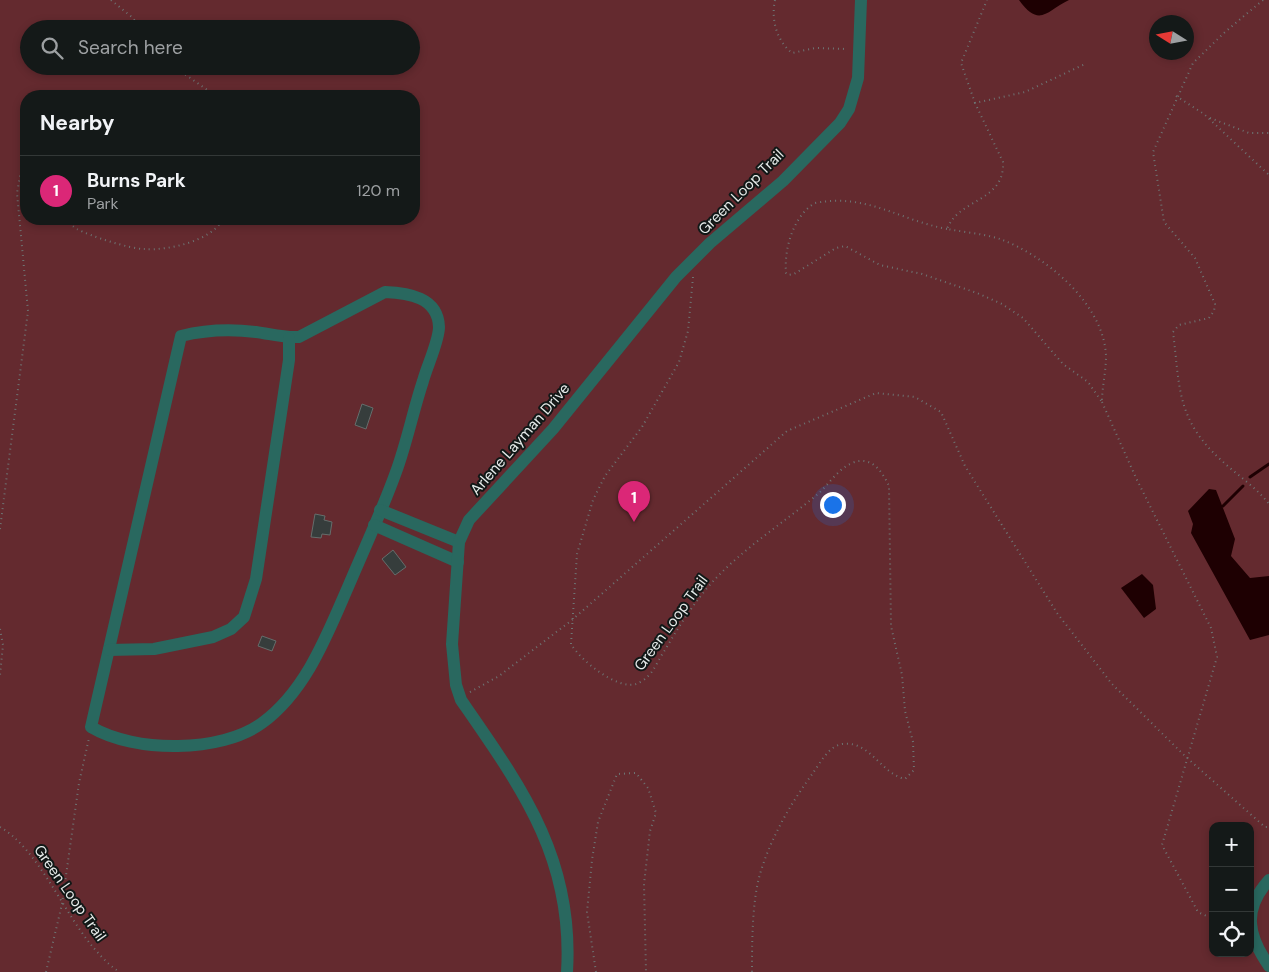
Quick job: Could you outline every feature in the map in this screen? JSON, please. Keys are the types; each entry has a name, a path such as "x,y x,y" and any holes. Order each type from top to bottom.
{"street":[{"name":"Arlene Layman Drive","path":"567,972 569,941 567,913 562,886 551,851 528,802 460,697 456,685 452,644 460,542 469,520 547,435 676,278 697,256 783,181 840,123 849,110 858,78 861,0"},
{"path":"385,292 405,293 425,300 432,308 439,326 412,424 380,510 326,637 301,682 282,705 262,724 240,735 213,743 180,746 127,740 104,734 92,727 181,336 200,331 255,332 289,338 299,337 385,292"},
{"path":"109,650 154,649 213,637 231,629 244,617 256,578 289,360 289,338"},
{"path":"380,510 460,542"},
{"path":"374,525 458,562"},
{"path":"1269,880 1257,893 1251,916 1256,947 1269,966"}],"path":[{"path":"111,0 134,20"},
{"path":"775,0 774,24 787,49 792,53 815,48 842,49 850,52"},
{"path":"947,229 951,221 964,207 987,196 997,186 1002,171 1003,162 975,103 961,63 987,0"},
{"path":"1264,0 1196,59 1176,96 1153,152 1164,222 1195,258 1215,304 1214,311 1209,318 1179,325 1173,332 1182,404 1188,421 1204,443 1269,504"},
{"path":"975,103 1025,92 1085,64"},
{"path":"186,75 207,90"},
{"path":"1176,96 1208,117 1269,175"},
{"path":"1208,117 1249,133 1269,133"},
{"path":"20,176 17,193 20,225"},
{"path":"1102,402 1106,355 1091,311 1074,289 1041,260 1007,242 926,224 888,209 860,202 836,200 815,203 794,230 787,250 786,273 788,275 794,274 836,248 845,246 880,265 922,274 977,293 1002,304 1024,318 1063,364 1088,382 1102,402 1140,486 1211,628 1217,657 1186,757 1162,845 1198,912 1209,917"},
{"path":"0,529 28,310 20,225"},
{"path":"73,225 77,229 144,250 207,236 220,225"},
{"name":"Green Loop Trail","path":"697,256 692,280 688,331 679,362 642,427 604,476 593,500 577,554 572,644 577,655 613,679 627,684 636,684 647,678 687,614 709,586 820,492 837,474 852,463 862,461 872,463 882,470 889,486 891,626 913,742 914,770 906,779 895,777 857,744 840,744 830,751 795,796 784,816 760,874 752,935 752,972"},
{"path":"460,697 499,676 572,620 787,431 876,393 915,397 941,412 965,466 1057,613 1112,684 1186,757 1265,827 1269,826"},
{"path":"0,628 3,645 0,675"},
{"path":"46,972 62,904 79,783 92,727"},
{"path":"596,972 587,912 598,822 617,774 636,773 648,788 656,813 650,831 644,884 646,972"},
{"name":"Green Loop Trail","path":"0,827 12,834 31,855 74,924 101,957 120,972"}],"shaded area":[{"path":"0,0 1269,0 1269,972 0,972"},
{"path":"1019,0 1069,0 1044,15 1038,15 1026,9"},
{"path":"1209,489 1216,490 1235,539 1231,556 1250,578 1269,576 1269,635 1250,640 1191,533 1193,524 1188,511"},
{"path":"1142,574 1153,585 1156,609 1144,618 1121,588"}],"building":[{"path":"362,404 373,408 366,429 355,425"},
{"path":"315,514 325,516 324,520 332,522 330,535 322,534 321,538 311,537"},
{"path":"393,550 406,567 395,575 382,559"},
{"path":"262,636 276,641 272,651 258,646"}],"waterway":[{"path":"1250,477 1269,464"},
{"path":"1223,506 1243,486"}],"place":[{"name":"Burns Park","path":"634,522"}]}
